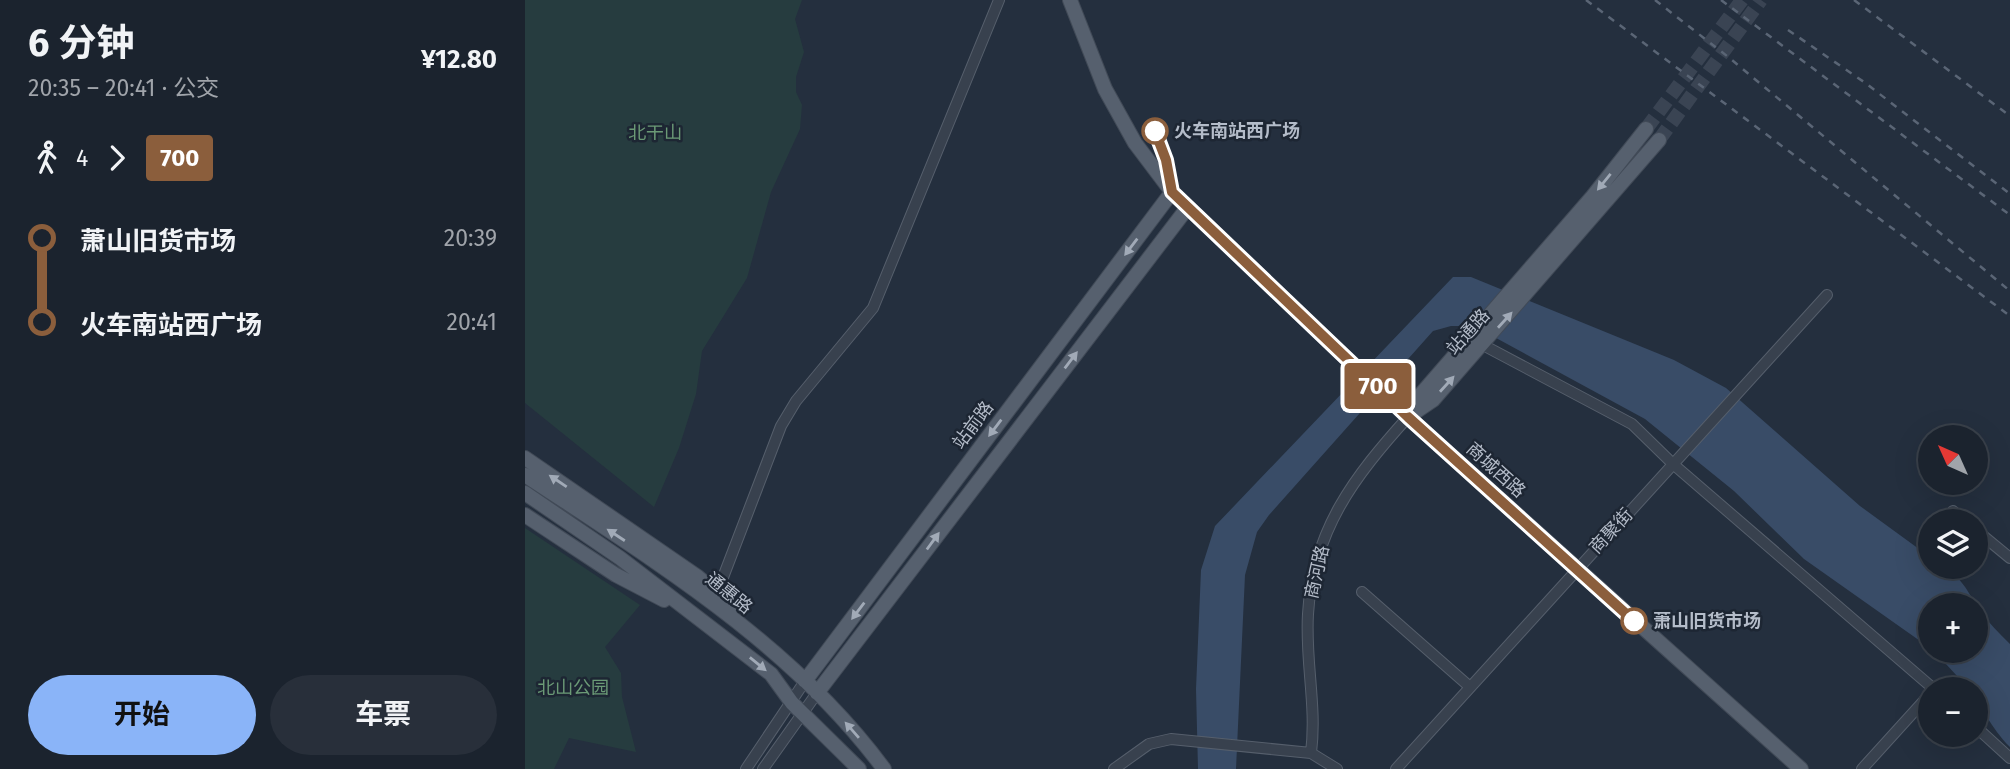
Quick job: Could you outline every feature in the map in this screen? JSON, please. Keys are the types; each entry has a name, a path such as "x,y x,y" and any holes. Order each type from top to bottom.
{"main road":[{"name":"商城西路","path":"1070,0 1105,89 1135,143 1172,192 1408,417 1801,769"},
{"name":"站通路","path":"1408,417 1433,400 1483,345 1520,292 1646,129"},
{"name":"站通路","path":"1408,417 1422,393 1468,337 1520,292 1659,140"},
{"name":"站前路","path":"805,681 1172,192"},
{"path":"817,693 1188,207"},
{"path":"525,458 717,593 744,629"},
{"name":"通惠路","path":"525,475 681,578 790,665 884,769"},
{"name":"通惠路","path":"525,493 620,558 771,674 792,703 859,769"},
{"path":"525,515 616,575 663,599 730,641"}],"street":[{"path":"717,593 781,426 796,401 873,308 999,0"},
{"name":"商聚街","path":"1396,769 1827,295"},
{"path":"1483,345 1632,424 1673,464 1921,677"},
{"name":"商河路","path":"1311,753 1315,723 1308,615 1316,558 1338,504 1372,457 1408,417"},
{"path":"1988,540 2010,558"},
{"path":"1362,592 1470,687"},
{"path":"746,769 805,681"},
{"path":"763,769 817,693"},
{"path":"1862,769 1918,707"},
{"path":"1988,738 2010,758"},
{"path":"1114,769 1149,744 1171,739 1311,753 1337,769"}],"green space":[{"name":"北干山","path":"525,0 802,0 795,19 804,52 796,77 796,92 802,105 800,129 771,192 747,278 702,351 696,394 679,448 654,507 525,403"},
{"name":"北山公园","path":"525,528 640,605 605,647 621,673 622,697 636,752 569,738 554,769 525,769"}],"water":[{"path":"1453,277 1471,277 1674,360 1726,388 1860,506 1918,548 1918,579 1959,579 1969,593 1918,593 1918,640 1804,559 1734,491 1645,419 1474,326 1451,326 1433,331 1269,515 1257,532 1245,575 1236,769 1198,769 1196,689 1201,570 1215,526"},
{"path":"1988,621 2010,644 2010,747 1988,718 1988,677 1958,677 1945,663 1988,663"}],"tunnel":[{"path":"1646,129 1742,0"},
{"path":"1659,140 1761,0"}],"railway":[{"path":"1586,0 2010,316"},
{"path":"1655,0 1727,56 2010,291"},
{"path":"1721,0 2010,215"},
{"path":"1854,0 2010,116"},
{"path":"1788,30 1864,82 2010,194"}],"bus line":[{"name":"700","path":"1155,131 1166,160 1172,192 1408,417 1634,621"}],"place":[{"name":"火车南站西广场","path":"1155,131"},
{"name":"萧山旧货市场","path":"1634,621"}]}
